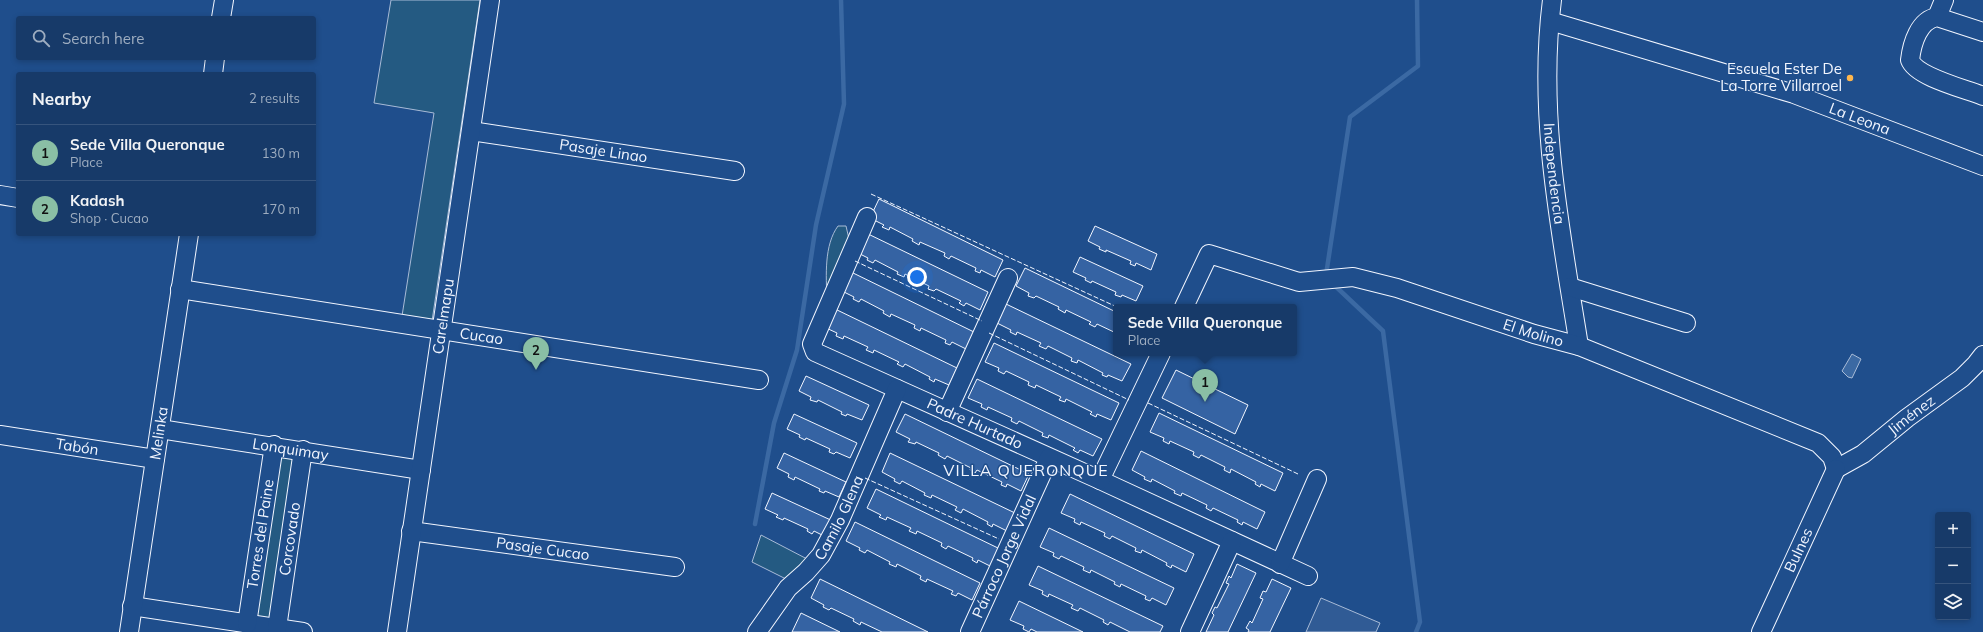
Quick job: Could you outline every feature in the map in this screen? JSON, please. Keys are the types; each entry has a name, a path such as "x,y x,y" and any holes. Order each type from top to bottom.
{"street":[{"path":"221,16 224,0"},
{"name":"Carelmapu","path":"397,632 490,0"},
{"name":"Independencia","path":"1552,0 1548,95 1550,142 1558,218 1579,346"},
{"path":"1937,17 1944,0"},
{"path":"1983,32 1937,17 1930,18 1921,25 1911,54 1912,65 1925,74 1983,96"},
{"name":"La Leona","path":"1550,22 1794,94 1983,166"},
{"path":"213,72 215,60"},
{"name":"Pasaje Linao","path":"471,131 735,171"},
{"path":"0,196 16,198"},
{"name":"Padre Hurtado","path":"867,217 812,344 816,352 1308,576"},
{"name":"Melinka","path":"129,632 189,236"},
{"name":"El Molino","path":"1185,304 1209,254 1299,282 1353,277 1397,288 1534,334 1579,346 1818,443 1832,457 1836,469"},
{"path":"947,412 1008,278"},
{"path":"1570,287 1686,323"},
{"name":"Cucao","path":"180,289 759,380"},
{"name":"Jiménez","path":"1836,469 1863,454 1907,418 1962,378 1983,355"},
{"path":"1100,480 1161,356"},
{"name":"Camilo Glena","path":"757,632 788,588 806,572 821,555 840,520 897,389"},
{"name":"Lonquimay","path":"160,428 274,445 421,470"},
{"name":"Tabón","path":"0,435 155,459"},
{"name":"Torres del Paine","path":"247,624 274,445"},
{"name":"Corcovado","path":"277,628 303,450"},
{"name":"Párroco Jorge Vidal","path":"970,632 1049,458"},
{"name":"Bulnes","path":"1761,632 1836,469"},
{"path":"1280,564 1317,479"},
{"name":"Pasaje Cucao","path":"412,531 675,567"},
{"path":"1190,632 1232,541"},
{"path":"132,606 303,632"}],"shaded area":[{"path":"391,0 480,0 432,321 402,316 434,113 374,103"},
{"path":"838,226 846,226 849,239 827,299 826,271 828,251 833,234"},
{"path":"1852,354 1861,359 1852,378 1848,377 1842,371"},
{"path":"277,454 298,457 273,621 252,618"},
{"path":"761,535 809,560 786,579 752,562"},
{"path":"1321,598 1380,623 1376,632 1306,632"}],"building":[{"path":"879,199 1003,260 995,277 981,270 980,273 975,271 976,268 951,256 949,259 944,256 945,253 920,242 919,245 912,241 913,239 890,227 889,230 882,227 884,225 870,218"},
{"path":"1095,226 1157,254 1151,270 1136,263 1135,266 1130,264 1131,261 1106,250 1106,252 1099,249 1100,247 1088,241"},
{"path":"864,232 988,292 980,310 966,303 964,306 959,303 961,301 936,289 934,291 928,289 929,286 905,274 904,277 897,274 898,272 875,260 873,263 867,260 868,258 854,251"},
{"path":"1080,257 1143,286 1136,301 1122,295 1121,297 1115,295 1116,292 1092,281 1091,283 1085,280 1086,278 1073,272"},
{"path":"1025,268 1113,311 1113,332 1097,324 1095,327 1089,324 1091,322 1066,310 1065,313 1058,309 1059,307 1036,296 1034,298 1028,296 1029,293 1016,286"},
{"path":"849,271 974,332 966,349 952,342 950,345 945,343 946,340 921,328 920,331 914,328 915,325 891,314 890,317 883,313 884,311 861,299 859,302 853,299 854,297 840,290"},
{"path":"1006,304 1131,364 1122,381 1108,375 1107,377 1102,375 1103,373 1078,360 1077,363 1071,361 1072,358 1048,346 1046,349 1039,346 1041,343 1017,332 1016,335 1010,332 1011,330 997,323"},
{"path":"833,308 957,368 949,385 935,379 934,382 929,379 930,377 905,364 903,367 897,364 899,362 874,350 873,353 866,350 868,347 844,336 843,339 836,336 837,333 824,327"},
{"path":"994,343 1119,403 1111,420 1097,414 1096,417 1090,414 1092,412 1066,399 1065,402 1059,400 1061,397 1036,385 1035,388 1028,385 1029,382 1006,371 1004,374 998,371 999,368 985,362"},
{"path":"1176,370 1248,405 1235,434 1162,398"},
{"path":"806,376 869,405 862,420 847,414 846,416 841,414 842,412 818,400 817,402 810,400 811,397 799,391"},
{"path":"977,379 1102,439 1093,456 1080,450 1078,453 1073,450 1075,448 1049,435 1048,438 1042,436 1043,433 1019,421 1017,424 1011,421 1012,418 988,407 987,410 981,407 982,404 968,398"},
{"path":"1159,413 1283,473 1275,491 1261,484 1260,487 1255,484 1256,482 1231,469 1230,473 1224,470 1225,467 1201,455 1199,458 1193,455 1194,452 1170,441 1169,444 1163,441 1164,438 1150,432"},
{"path":"794,414 857,443 850,458 836,452 834,454 829,452 830,449 806,438 805,440 799,437 800,435 787,429"},
{"path":"905,414 1029,474 1021,491 1007,484 1006,487 1001,485 1002,482 977,470 975,473 970,470 971,468 947,456 945,459 938,455 939,453 916,442 915,444 908,442 910,439 896,432"},
{"path":"1141,451 1265,512 1257,529 1243,522 1242,525 1237,522 1238,520 1213,508 1211,511 1206,508 1207,505 1182,493 1181,496 1174,493 1175,491 1152,479 1151,482 1144,479 1145,477 1132,470"},
{"path":"784,453 846,482 839,497 825,491 824,493 819,491 820,489 795,477 794,480 788,477 789,474 777,468"},
{"path":"890,453 1015,513 1007,531 993,524 992,527 987,524 988,522 963,509 961,513 955,510 957,507 932,495 931,498 924,495 925,493 902,481 900,484 894,481 895,479 882,472"},
{"path":"876,489 1000,549 992,567 978,560 977,563 972,560 973,558 948,546 946,549 941,546 942,543 917,531 916,534 909,531 911,528 887,517 886,520 879,517 881,515 867,508"},
{"path":"772,493 835,522 828,538 814,531 812,534 807,531 808,529 784,518 783,520 776,517 778,515 765,509"},
{"path":"1070,494 1194,554 1186,572 1172,565 1171,568 1166,565 1167,563 1142,550 1141,553 1135,551 1136,548 1112,536 1110,539 1104,536 1105,533 1081,522 1080,525 1074,522 1075,519 1061,513"},
{"path":"855,522 980,583 972,600 958,593 956,596 951,594 953,591 927,579 926,582 920,579 921,576 897,564 896,567 889,564 890,562 867,550 865,553 859,550 860,548 846,541"},
{"path":"1049,528 1174,588 1166,605 1152,598 1150,601 1145,599 1146,596 1121,584 1120,587 1114,584 1115,582 1091,570 1090,573 1083,570 1084,567 1061,556 1059,559 1053,556 1054,553 1040,547"},
{"path":"1237,564 1256,573 1228,632 1206,632 1214,615 1212,613 1215,607 1217,608 1229,584 1226,583 1229,576 1231,578"},
{"path":"1038,566 1163,626 1160,632 1130,632 1110,622 1108,625 1103,622 1104,620 1080,608 1078,611 1071,608 1073,605 1049,594 1048,597 1042,594 1043,591 1029,585"},
{"path":"820,579 928,632 882,632 861,622 860,625 853,621 854,619 831,608 829,610 823,607 824,605 811,598"},
{"path":"1272,579 1291,588 1270,632 1248,632 1249,630 1246,628 1250,621 1252,623 1263,599 1260,598 1263,591 1266,592"},
{"path":"1019,601 1083,632 1037,632 1031,629 1029,632 1023,629 1024,626 1010,620"},
{"path":"801,613 840,632 792,632"}],"waterway":[{"path":"755,524 774,423 797,350 816,225 844,104 841,0"},
{"path":"1326,275 1350,117 1418,66 1417,0"},
{"path":"1332,283 1383,331 1420,622 1416,632"}],"fence":[{"path":"871,194 1113,305"},
{"path":"855,261 982,321"},
{"path":"989,333 1129,400"},
{"path":"1148,403 1298,474"},
{"path":"865,478 999,539"}],"place":[{"name":"Escuela Ester De La Torre Villarroel","path":"1850,78"},
{"name":"Kadash","path":"536,370"},
{"name":"Sede Villa Queronque","path":"1205,402"}],"district":[{"name":"VILLA QUERONQUE","path":"1026,470"}]}
